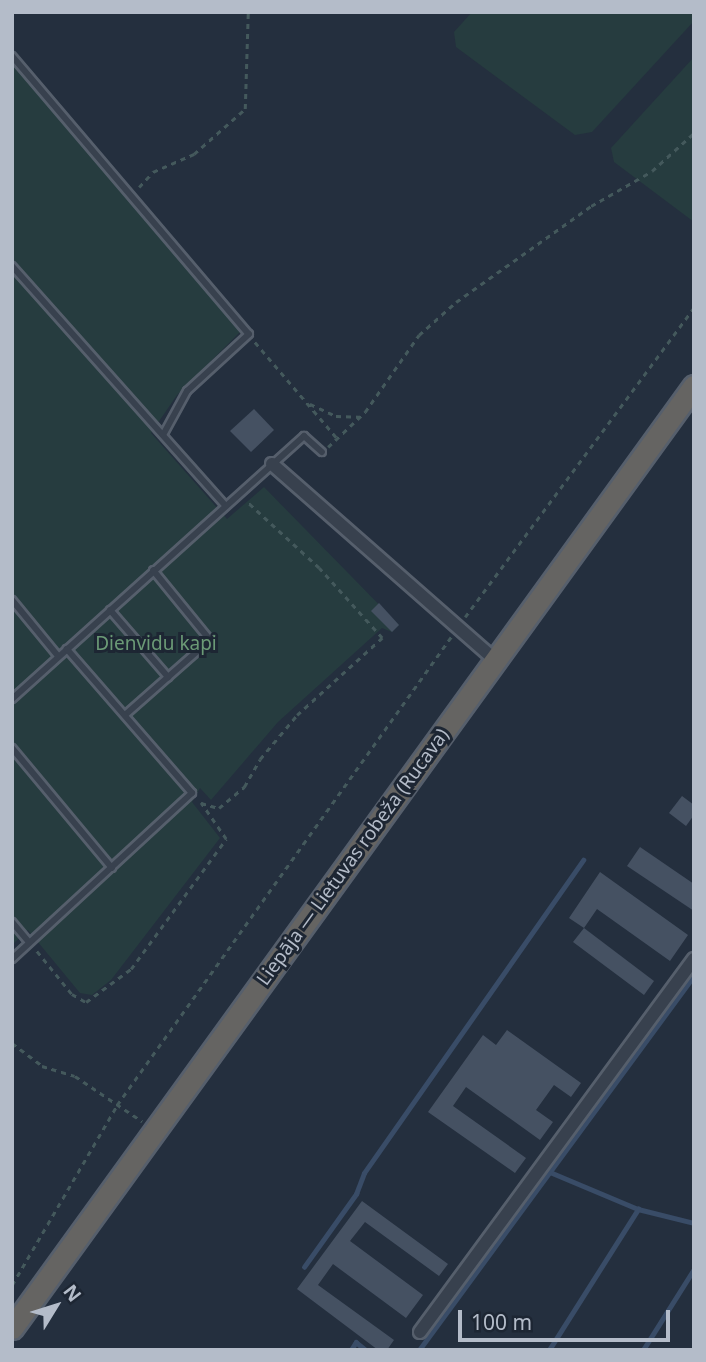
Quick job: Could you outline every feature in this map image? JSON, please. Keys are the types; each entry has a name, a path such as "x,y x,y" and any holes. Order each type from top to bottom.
{"highway":[{"name":"Liepāja — Lietuvas robeža (Rucava)","path":"12,1328 694,386"}],"street":[{"path":"272,464 495,660"},
{"path":"420,1332 694,958"}],"lane":[{"path":"12,56 249,334 187,391 163,435"},
{"path":"12,266 225,505"},
{"path":"12,699 304,436 322,452"},
{"path":"125,715 210,640 153,570"},
{"path":"12,600 58,656"},
{"path":"110,610 168,677"},
{"path":"12,959 192,793 67,649"},
{"path":"12,748 112,867"},
{"path":"12,922 28,942"}],"path":[{"path":"131,195 153,172 194,154 245,109 248,12"},
{"path":"322,452 359,417 419,335 456,302 591,206 652,171 694,133"},
{"path":"12,1285 117,1105 457,629 694,307"},
{"path":"249,334 337,438"},
{"path":"307,402 336,416 359,417"},
{"path":"201,803 219,808 244,787 260,759 298,715 382,638 319,568 239,494"},
{"path":"28,942 72,994 86,1002 106,991 156,937 175,904 226,839 192,793"},
{"path":"12,1043 32,1054 42,1066 75,1076 155,1130"}],"green space":[{"path":"472,12 694,12 694,21 592,132 575,135 456,47 454,32"},
{"path":"694,57 694,222 614,162 611,148"},
{"name":"Dienvidu kapi","path":"12,62 240,332 177,395 151,433 227,519 264,487 399,625 392,632 382,628 278,722 211,800 200,788 192,802 220,838 111,980 92,995 80,993 28,930 12,945"}],"building":[{"path":"254,409 274,430 251,452 230,431"},
{"path":"379,603 399,625 392,632 371,611"},
{"path":"682,796 694,805 694,815 686,826 669,813"},
{"path":"640,847 694,884 694,911 627,866"},
{"path":"600,872 688,935 670,961 597,909 584,928 569,918"},
{"path":"584,928 654,981 644,995 573,942"},
{"path":"507,1030 581,1083 571,1097 554,1085 536,1110 553,1122 540,1140 466,1087 453,1106 526,1158 515,1173 428,1112 483,1035 496,1045"},
{"path":"362,1201 448,1264 439,1276 365,1222 350,1241 423,1295 406,1318 333,1264 318,1285 394,1340 387,1350 378,1350 297,1289"}],"waterway":[{"path":"304,1267 356,1194 364,1173 583,860"},
{"path":"419,1350 694,976"},
{"path":"550,1172 638,1209 694,1223"},
{"path":"549,1350 638,1209"},
{"path":"643,1350 694,1269"},
{"path":"351,1350 356,1342 366,1350"}]}
